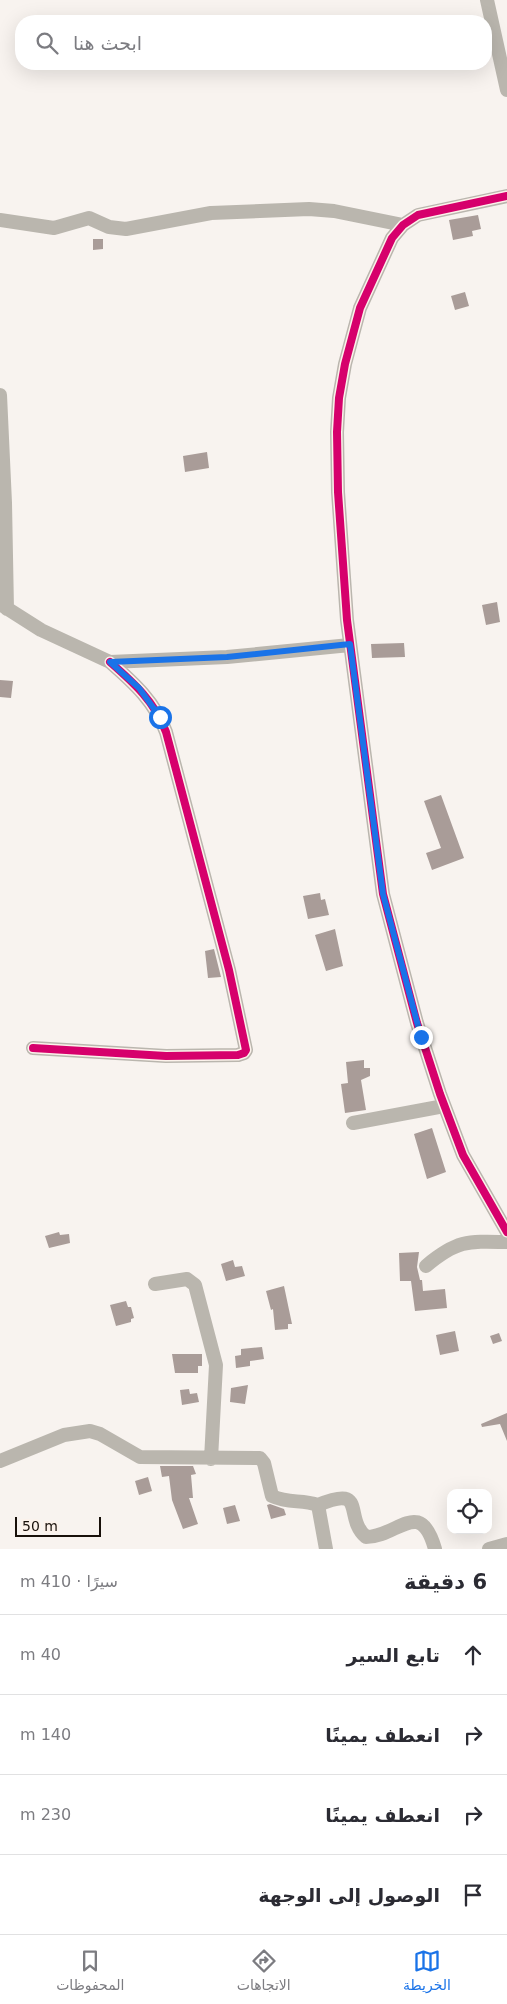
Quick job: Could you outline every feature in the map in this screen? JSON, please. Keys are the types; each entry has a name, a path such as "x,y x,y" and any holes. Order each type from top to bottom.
{"street":[{"path":"487,0 490,15"},
{"path":"492,22 507,90"},
{"path":"507,196 418,214 403,225 392,238 360,308 344,364 337,432 338,492 350,644 383,894 417,1023 444,1106 463,1155 507,1232"},
{"path":"0,220 54,228 89,218 98,220 109,227 126,229 211,213 309,209 334,211 403,225"},
{"path":"0,395 5,503 3,606 41,630 110,662 139,688 160,717 166,732 229,970 246,1050 238,1055 166,1056 33,1048"},
{"path":"110,662 208,658 350,644"},
{"path":"353,1123 444,1106"},
{"path":"426,1266 441,1253 463,1242 507,1242"},
{"path":"155,1284 187,1279 195,1285 216,1365 211,1459"},
{"path":"0,1461 64,1435 90,1431 100,1434 140,1457 260,1458 264,1463 272,1496 285,1502 307,1501 318,1505 337,1497 345,1498 351,1502 356,1518 366,1537 411,1522 421,1523 426,1526 435,1549"},
{"path":"318,1505 326,1549"},
{"path":"489,1549 507,1544"}],"building":[{"path":"478,215 481,229 472,231 473,236 453,240 449,220"},
{"path":"93,239 103,239 103,249 93,250"},
{"path":"465,292 469,306 455,310 451,296"},
{"path":"207,452 209,468 185,472 183,456"},
{"path":"497,602 500,622 486,625 482,605"},
{"path":"404,643 405,657 372,658 371,644"},
{"path":"0,680 13,681 11,698 0,697"},
{"path":"441,795 464,858 432,870 426,853 441,848 424,801"},
{"path":"320,893 321,900 325,899 329,915 308,919 303,896"},
{"path":"335,929 343,966 326,971 315,935"},
{"path":"214,949 221,977 208,978 205,951"},
{"path":"364,1060 364,1068 370,1068 370,1076 361,1080 366,1110 345,1113 341,1084 348,1083 346,1062"},
{"path":"432,1128 446,1172 427,1179 414,1134"},
{"path":"59,1232 60,1235 69,1234 70,1243 49,1248 45,1236"},
{"path":"419,1252 417,1267 420,1280 422,1280 423,1291 445,1289 447,1308 415,1311 411,1281 400,1281 399,1253"},
{"path":"233,1260 235,1267 242,1266 245,1276 226,1281 221,1264"},
{"path":"284,1286 292,1324 288,1324 288,1329 275,1330 273,1309 271,1310 266,1291"},
{"path":"126,1301 128,1307 131,1307 134,1318 131,1319 131,1322 116,1326 110,1305"},
{"path":"455,1331 459,1351 440,1355 436,1335"},
{"path":"499,1333 502,1341 493,1344 490,1336"},
{"path":"262,1347 264,1359 250,1361 250,1366 236,1368 235,1356 241,1355 241,1349"},
{"path":"172,1354 202,1354 202,1366 198,1366 198,1373 175,1373"},
{"path":"248,1385 245,1404 230,1402 231,1388"},
{"path":"189,1389 190,1394 197,1393 199,1402 182,1405 180,1390"},
{"path":"507,1413 507,1441 500,1424 482,1427 481,1424"},
{"path":"160,1466 193,1466 196,1474 191,1475 193,1498 189,1498 198,1524 183,1529 172,1500 169,1476 162,1477"},
{"path":"148,1477 152,1491 139,1495 135,1481"},
{"path":"270,1504 284,1509 286,1515 271,1519 267,1505"},
{"path":"235,1505 240,1521 227,1524 223,1508"}],"cycle path":[{"path":"507,196 418,215 403,225 392,238 360,308 345,364 339,398 337,432 338,492 347,620 383,894 417,1023 440,1094 463,1155 507,1232"},
{"path":"33,1048 166,1056 238,1055 246,1050 229,970 166,732 150,702 110,662"}],"route":[{"path":"160,717 139,688 110,662 172,661 227,657 350,644 383,894 421,1037"}]}
